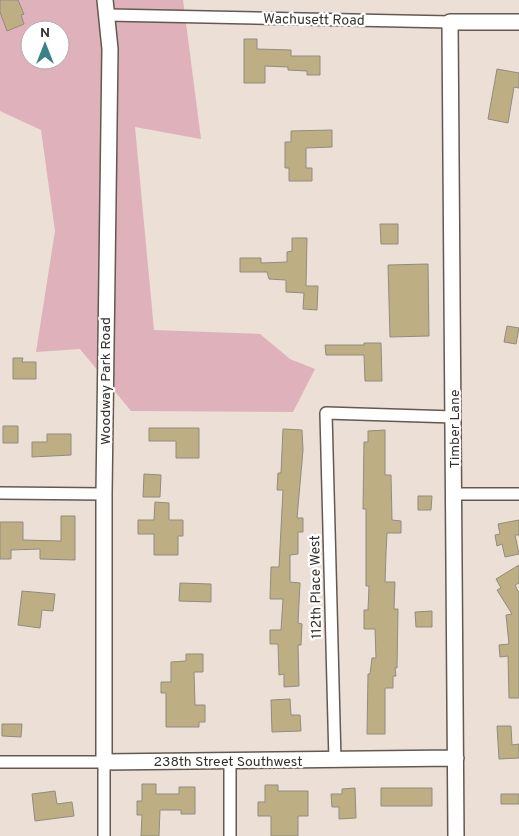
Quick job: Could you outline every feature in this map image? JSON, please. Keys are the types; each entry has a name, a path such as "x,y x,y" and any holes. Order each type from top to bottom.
{"street":[{"name":"Woodway Park Road","path":"104,762 104,494 110,49 105,0"},
{"name":"Wachusett Road","path":"108,15 519,22"},
{"name":"Timber Lane","path":"450,22 456,836"},
{"name":"112th Place West","path":"335,761 326,413 454,417"},
{"path":"0,493 104,494"},
{"path":"454,494 519,494"},
{"name":"238th Street Southwest","path":"0,762 335,761 456,758"},
{"path":"230,761 230,836"},
{"path":"104,762 104,836"}],"shaded area":[{"path":"0,0 183,0 201,139 135,127 154,330 260,334 290,359 315,369 293,412 131,411 80,349 36,352 55,231 41,130 0,111"}],"building":[{"path":"0,0 18,0 24,14 21,15 23,20 20,20 20,26 7,31 0,12"},
{"path":"244,39 257,39 257,49 291,50 291,56 320,56 320,75 307,75 307,71 288,70 288,67 265,66 265,83 244,83"},
{"path":"497,69 519,73 519,88 514,87 508,123 488,119"},
{"path":"332,130 332,147 306,148 306,168 312,168 312,181 289,181 289,168 285,168 285,142 291,142 291,131"},
{"path":"380,224 398,224 398,244 381,244"},
{"path":"292,238 307,238 306,286 318,286 317,310 303,309 304,293 286,292 286,280 269,279 267,272 240,272 240,258 261,258 261,263 287,262 287,252 292,251"},
{"path":"428,264 429,336 390,337 388,265"},
{"path":"507,326 519,328 516,344 504,342"},
{"path":"364,343 381,343 382,381 365,381 364,355 326,355 325,345 364,345"},
{"path":"13,358 23,358 22,362 36,362 36,379 13,379"},
{"path":"3,426 18,426 18,443 3,443"},
{"path":"149,428 199,428 199,458 176,458 176,441 149,441"},
{"path":"283,429 302,430 303,450 297,518 303,518 303,532 298,532 298,554 290,555 290,582 300,583 298,623 302,624 301,645 298,645 299,686 284,687 284,674 279,675 278,644 270,644 270,630 281,630 283,599 270,599 271,567 279,567 283,490 277,490 278,473 281,473"},
{"path":"385,430 385,475 391,475 392,520 401,521 401,533 387,533 385,582 395,582 394,609 398,609 397,668 395,668 396,676 393,676 393,688 385,688 385,734 367,734 368,674 370,674 372,658 376,658 375,629 364,629 364,610 368,610 369,586 366,586 366,509 363,509 364,442 368,442 368,431"},
{"path":"47,434 71,434 71,455 32,457 32,442 47,442"},
{"path":"144,474 161,475 160,497 143,497"},
{"path":"418,496 432,496 431,510 418,510"},
{"path":"155,502 169,503 169,520 183,520 183,536 178,536 178,555 154,555 154,534 138,534 138,520 154,520"},
{"path":"61,516 75,516 75,560 40,559 40,549 11,550 11,559 0,559 0,522 23,522 23,540 61,541"},
{"path":"519,520 519,535 515,535 519,554 505,557 502,544 497,546 495,535 500,534 498,524"},
{"path":"519,565 519,583 515,585 519,593 519,698 509,698 508,656 500,657 499,645 509,644 506,615 512,614 497,590 501,588 496,579"},
{"path":"180,583 211,584 211,602 179,601"},
{"path":"22,591 55,594 53,611 42,610 40,628 18,625"},
{"path":"432,611 432,627 416,627 415,612"},
{"path":"186,654 203,654 203,672 194,672 195,705 205,705 205,722 199,722 199,727 166,727 166,693 161,693 161,682 171,682 171,662 186,661"},
{"path":"290,699 291,715 300,715 301,731 272,732 271,700"},
{"path":"2,724 22,724 21,737 2,736"},
{"path":"497,726 511,726 512,745 519,744 519,758 499,759"},
{"path":"142,784 156,784 156,794 179,794 179,787 195,787 195,814 181,814 181,810 160,810 159,836 141,836 142,815 137,815 137,801 142,801"},
{"path":"265,785 278,785 278,791 308,791 308,816 298,816 298,836 271,836 271,816 258,816 258,802 265,802"},
{"path":"355,788 356,818 339,819 339,807 332,807 331,794 342,794 342,789"},
{"path":"381,788 432,788 432,806 381,806"},
{"path":"55,791 57,804 72,802 74,816 35,821 32,794"},
{"path":"501,794 519,794 519,804 501,804"}]}
